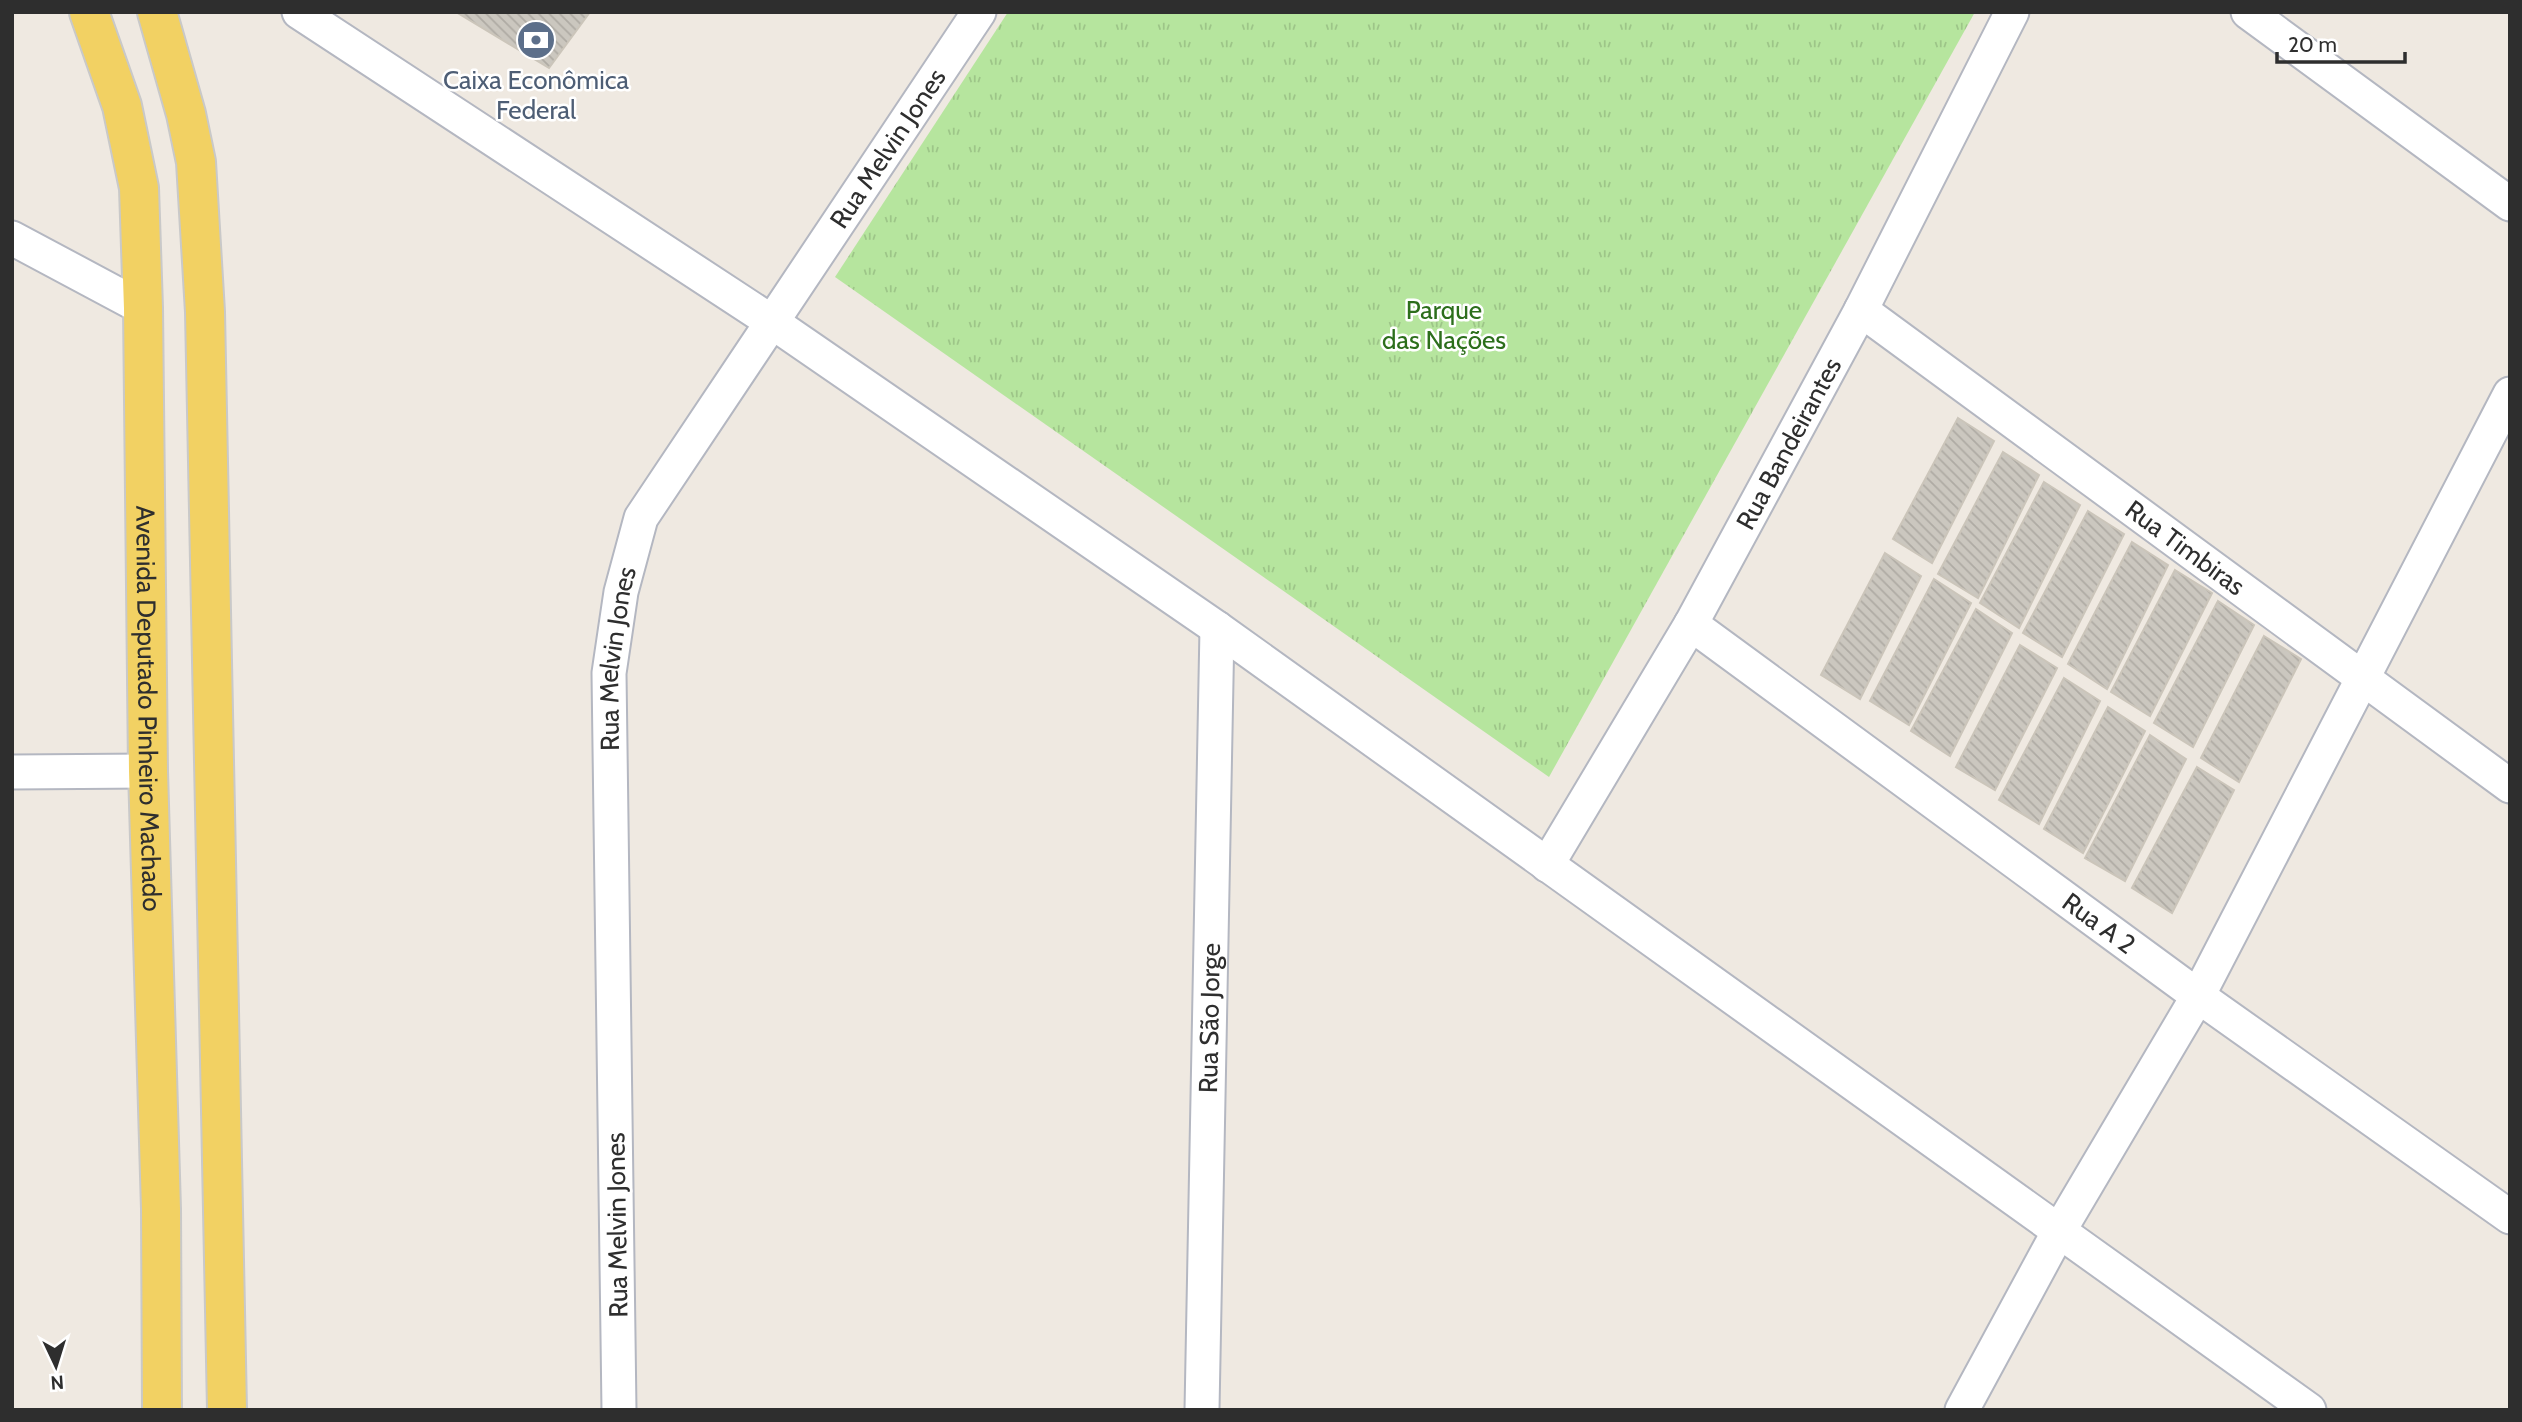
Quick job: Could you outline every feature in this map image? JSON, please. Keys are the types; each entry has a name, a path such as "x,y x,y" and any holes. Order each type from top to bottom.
{"main road":[{"name":"Avenida Deputado Pinheiro Machado","path":"89,12 122,106 139,188 143,308 148,771 161,1209 162,1410"},
{"path":"157,12 186,114 196,163 205,312 227,1410"}],"street":[{"path":"299,12 772,322 1217,628 2309,1410"},
{"name":"Rua Melvin Jones","path":"619,1410 609,673 621,592 641,518 979,12"},
{"name":"Rua Bandeirantes","path":"1547,865 1690,624 1861,310 2012,12"},
{"path":"2248,12 2510,204"},
{"path":"12,238 143,308"},
{"name":"Rua Timbiras","path":"1861,310 2510,786"},
{"path":"1962,1410 2059,1231 2198,996 2510,394"},
{"name":"Rua A 2","path":"1690,624 2198,996 2510,1217"},
{"name":"Rua São Jorge","path":"1202,1410 1217,628"},
{"path":"12,772 148,771"}],"green space":[{"name":"Parque das Nações","path":"1008,12 1975,12 1549,777 835,277"}],"building":[{"name":"Caixa Econômica Federal","path":"456,12 590,12 549,68"},
{"path":"1958,418 1994,441 1932,563 1893,539"},
{"path":"2003,452 2039,475 1978,598 1938,574"},
{"path":"2044,482 2080,505 2019,628 1980,603"},
{"path":"2088,511 2124,534 2062,657 2023,633"},
{"path":"2132,542 2168,565 2107,689 2068,664"},
{"path":"1885,553 1921,576 1860,699 1821,675"},
{"path":"2175,570 2212,593 2150,716 2111,692"},
{"path":"1934,579 1971,603 1909,725 1870,701"},
{"path":"2218,601 2254,625 2193,747 2154,723"},
{"path":"1976,609 2012,633 1950,756 1911,731"},
{"path":"2264,636 2301,659 2239,782 2201,758"},
{"path":"2020,645 2057,668 1995,790 1956,767"},
{"path":"2064,678 2100,701 2039,824 1999,800"},
{"path":"2108,707 2145,731 2083,853 2044,829"},
{"path":"2150,735 2186,759 2125,881 2085,858"},
{"path":"2197,767 2234,790 2172,913 2132,888"}],"place":[{"name":"Caixa Econômica Federal","path":"536,40"}]}
